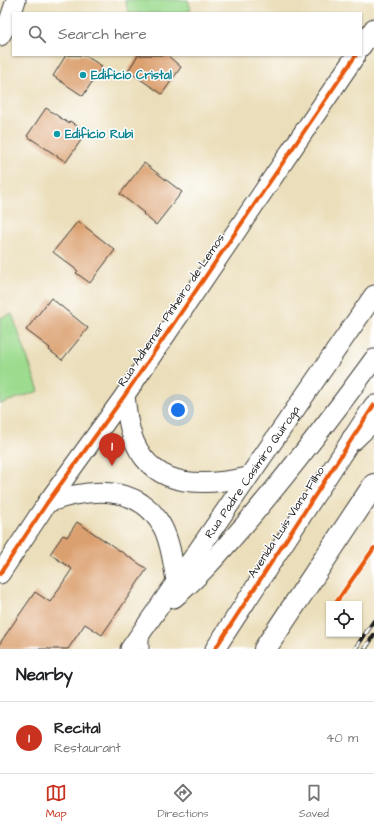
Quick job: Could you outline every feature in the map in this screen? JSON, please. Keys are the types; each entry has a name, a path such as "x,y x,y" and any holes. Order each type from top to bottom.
{"highway":[{"path":"353,439 374,419"},
{"path":"265,649 374,485"}],"street":[{"path":"0,36 9,21 16,0"},
{"path":"362,46 374,28"},
{"name":"Rua Adhemar Pinheiro de Lemos","path":"0,574 48,503 125,396 355,56"},
{"name":"Rua Padre Casimiro Quiroga","path":"130,649 374,295"},
{"path":"148,622 197,577 263,502 341,404 374,359"},
{"path":"125,396 129,426 134,442 140,453 149,464 160,473 189,483 203,484 224,482 248,477"},
{"name":"Avenida Luís Viana Filho","path":"215,649 374,406"},
{"path":"48,503 77,494 95,492 130,496 144,504 155,515 163,528 168,542 176,581"}],"lane":[{"path":"145,649 148,622"}],"green space":[{"path":"125,0 188,0 191,10 184,12 129,12"},
{"path":"12,314 39,391 0,404 0,318"}],"building":[{"name":"Edifício Cristal","path":"65,56 86,56 102,66 83,96 53,76"},
{"path":"137,56 168,56 181,67 162,94 128,71"},
{"name":"Edifício Rubi","path":"46,108 68,123 70,121 86,133 66,162 27,136"},
{"path":"144,163 182,192 156,225 143,214 144,213 120,194"},
{"path":"78,221 115,250 90,283 76,273 78,271 53,252"},
{"path":"51,298 88,328 62,360 49,350 50,348 26,330"},
{"path":"77,522 147,569 102,635 85,624 68,649 0,649 0,643 35,592 50,602 72,569 50,554 63,535 67,537"}],"railway":[{"path":"355,649 374,621"},
{"path":"365,649 374,635"}],"cycle path":[{"path":"0,574 47,503 125,395 355,56"},
{"path":"215,649 374,405"},
{"path":"337,601 374,548"}],"place":[{"name":"Edifício Cristal","path":"83,75"},
{"name":"Edifício Rubi","path":"57,134"},
{"name":"Recital","path":"112,466"}]}
